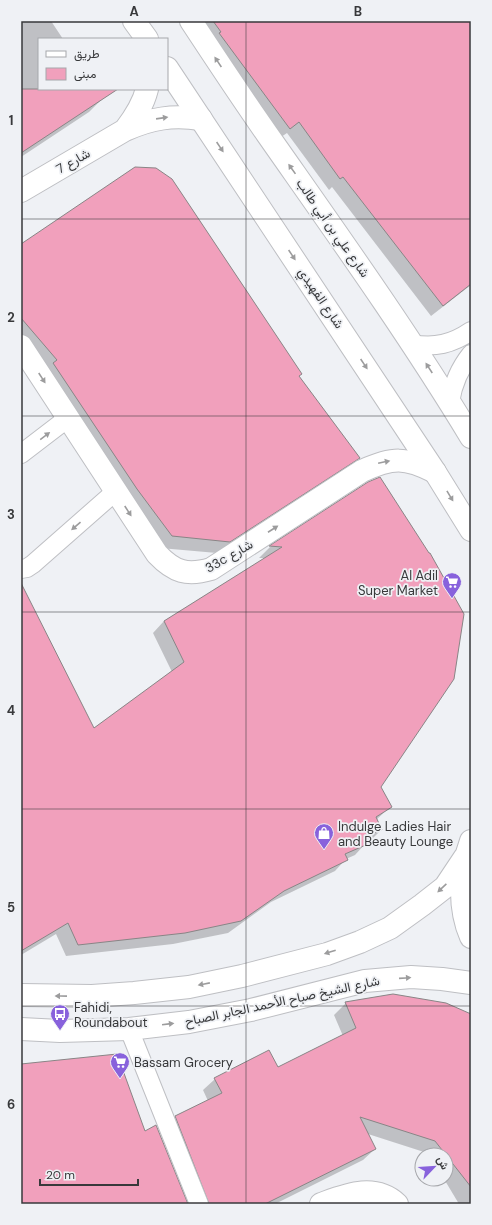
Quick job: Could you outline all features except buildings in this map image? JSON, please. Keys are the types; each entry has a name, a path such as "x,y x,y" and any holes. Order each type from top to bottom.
{"street":[{"path":"134,21 146,38"},
{"name":"شارع علي بن أبي طالب","path":"191,21 266,133 333,227 412,344 471,437"},
{"name":"شارع الفهيدي","path":"168,69 435,472 471,530"},
{"name":"شارع 7","path":"125,130 136,116 147,90"},
{"name":"شارع 7","path":"21,191 125,130 155,119 186,116 201,118"},
{"name":"33c شارع","path":"21,346 151,545 165,563 175,569 187,573 199,572 216,566 362,471 379,463 399,460 418,463 435,472"},
{"path":"468,849 462,893 467,929 471,937"},
{"path":"21,995 92,996 189,987 242,976 327,954 360,942 390,928 422,905 445,887 468,849"},
{"name":"شارع الشيخ صباح الأحمد الجابر الصباح","path":"21,1028 60,1031 129,1029 188,1022 251,1010 365,981 412,977 442,978 471,983"},
{"path":"321,1204 355,1192 375,1193 393,1200 397,1204"}],"lane":[{"path":"412,344 426,346 439,345 452,342 471,331"},
{"path":"450,402 452,388 457,374 471,354"},
{"path":"21,454 68,418"},
{"path":"21,569 27,568 33,564 116,492"},
{"path":"129,1029 199,1204"}],"place":[{"name":"Al Adil Super Market","path":"452,599"},
{"name":"Indulge Ladies Hair and Beauty Lounge","path":"324,850"},
{"name":"Fahidi, Roundabout","path":"60,1031"},
{"name":"Bassam Grocery","path":"120,1079"}]}
